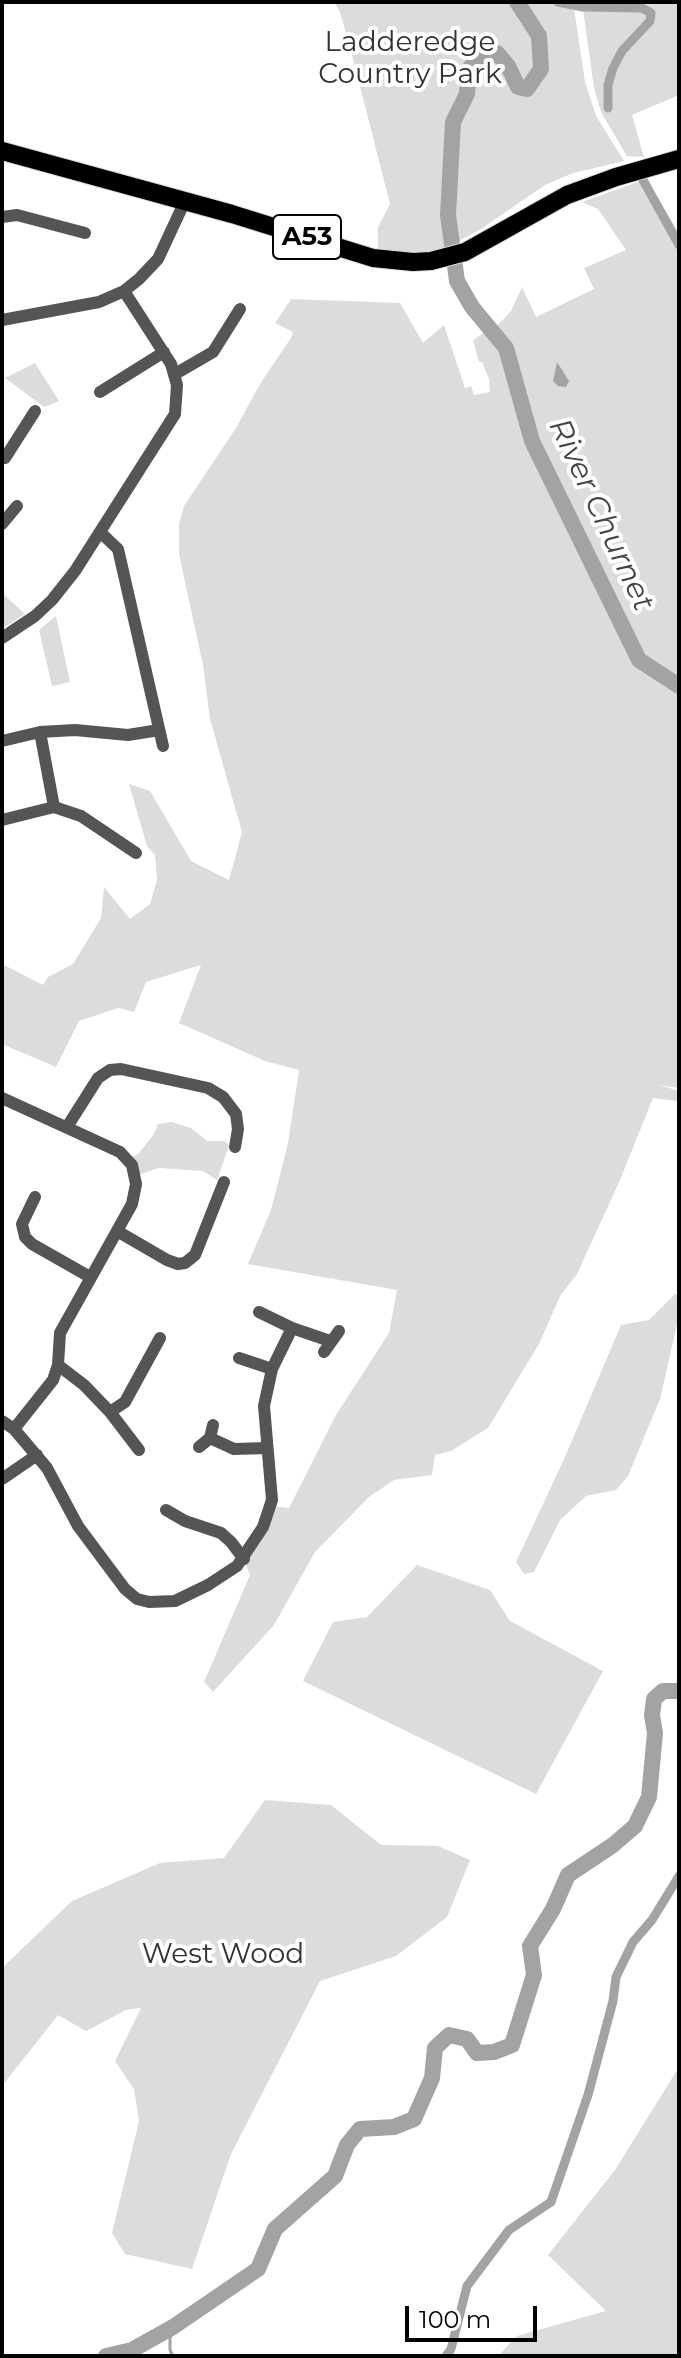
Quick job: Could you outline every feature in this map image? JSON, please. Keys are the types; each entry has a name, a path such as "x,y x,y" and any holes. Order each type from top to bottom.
{"highway":[{"name":"A53","path":"2,151 185,201 373,258 431,261 465,252 567,195 679,159"}],"street":[{"path":"2,320 99,302 124,291 158,259 185,201"},
{"path":"2,217 17,215 85,233"},
{"path":"2,638 35,616 52,600 101,533 175,414 178,400 175,374 124,291"},
{"path":"175,374 213,352 240,309"},
{"path":"100,392 164,352"},
{"path":"2,456 5,458 35,411"},
{"path":"2,524 17,506"},
{"path":"101,533 118,549 163,746"},
{"path":"2,741 40,732 75,730 128,735 159,730"},
{"path":"40,732 54,807"},
{"path":"2,820 54,807 81,816 136,853"},
{"path":"67,1127 98,1078 110,1070 121,1069 216,1093 229,1103 236,1114 233,1138"},
{"path":"2,1098 120,1152 132,1165 136,1193 60,1333 58,1365 49,1388 14,1429"},
{"path":"117,1231 167,1260 185,1263 195,1255 224,1182"},
{"path":"35,1197 22,1224 25,1237 90,1277"},
{"path":"259,1312 292,1328 331,1341"},
{"path":"2,1421 14,1429 47,1468 78,1526 125,1589 137,1599 163,1603 175,1601 208,1585 244,1559 263,1527 272,1500 264,1406 272,1369 292,1328"},
{"path":"110,1412 125,1402 160,1338"},
{"path":"239,1358 272,1369"},
{"path":"58,1365 84,1385 110,1412 139,1450"},
{"path":"207,1437 234,1449 267,1448"},
{"path":"2,1479 37,1455"},
{"path":"165,1509 185,1521 221,1533 244,1559"}],"green space":[{"name":"Ladderedge Country Park","path":"334,2 573,2 585,82 596,116 624,161 573,173 545,185 481,229 446,248 412,255 378,249 378,227 390,204 352,55 340,12"},
{"path":"582,2 679,2 679,95 632,115 644,157 627,156 601,112 594,88"},
{"path":"646,179 679,233 679,1088 659,1085 679,1091 679,1104 653,1098 577,1274 560,1296 539,1344 488,1428 451,1451 435,1455 432,1475 394,1480 369,1497 315,1552 274,1625 213,1692 204,1682 250,1575 244,1559 271,1506 289,1508 336,1415 389,1333 397,1290 248,1264 271,1210 288,1143 299,1070 265,1061 179,1023 201,965 146,982 134,1012 118,1008 79,1021 56,1067 2,1044 2,964 43,985 48,977 73,964 101,918 104,887 130,919 150,904 157,880 155,855 147,846 129,784 150,791 191,861 229,880 242,832 210,719 203,665 179,554 179,524 184,506 291,338 293,332 275,323 291,299 400,303 423,343 444,325 465,388 471,386 474,395 490,392 489,379 482,362 479,362 473,340 499,324 511,311 522,287 536,317 594,289 584,268 626,250 598,209 582,202"},
{"path":"35,363 59,401 44,407 5,378"},
{"path":"2,593 25,614 2,629"},
{"path":"56,616 70,682 52,686 39,630"},
{"path":"172,1122 191,1128 207,1141 225,1141 229,1146 217,1180 203,1171 159,1168 135,1176 129,1160 139,1153 158,1124"},
{"path":"675,1294 679,1296 679,1316 660,1399 628,1476 616,1490 586,1496 560,1520 534,1572 524,1574 516,1562 621,1325 649,1320"},
{"path":"417,1565 490,1590 510,1621 603,1671 536,1794 303,1681 333,1622 367,1617"},
{"name":"West Wood","path":"265,1800 331,1805 381,1845 438,1846 470,1860 447,1917 396,1956 320,1981 231,2154 192,2269 125,2254 112,2233 139,2121 134,2089 115,2061 141,2008 126,2010 86,2031 58,2015 2,2086 2,1968 72,1901 160,1863 224,1858"},
{"path":"679,2067 679,2356 498,2356 517,2336 606,2311 548,2255 615,2170"}],"shaded area":[{"path":"557,362 569,381 566,387 558,386 553,381"}],"waterway":[{"name":"River Churnet","path":"517,2 539,36 541,69 527,89 518,87 508,66 497,53 484,52 469,69 467,94 453,122 448,215 457,281 472,307 506,348 532,441 639,660 679,686"},
{"path":"558,2 583,7 642,8 651,13 650,21 622,51 613,68 608,85 608,108"},
{"path":"643,180 679,245"},
{"name":"River Churnet","path":"106,2356 132,2350 173,2327 258,2269 275,2229 335,2176 347,2145 360,2129 394,2127 414,2119 432,2078 435,2048 449,2035 467,2039 477,2053 494,2052 512,2045 534,1975 530,1946 553,1909 568,1875 635,1826 649,1797 655,1733 652,1715 654,1699 663,1691 679,1691"},
{"path":"446,2356 451,2349 467,2286 509,2230 551,2202 588,2095 613,2001 616,1977 633,1942 652,1920 679,1876"},
{"path":"173,2327 170,2338 173,2356"}]}
